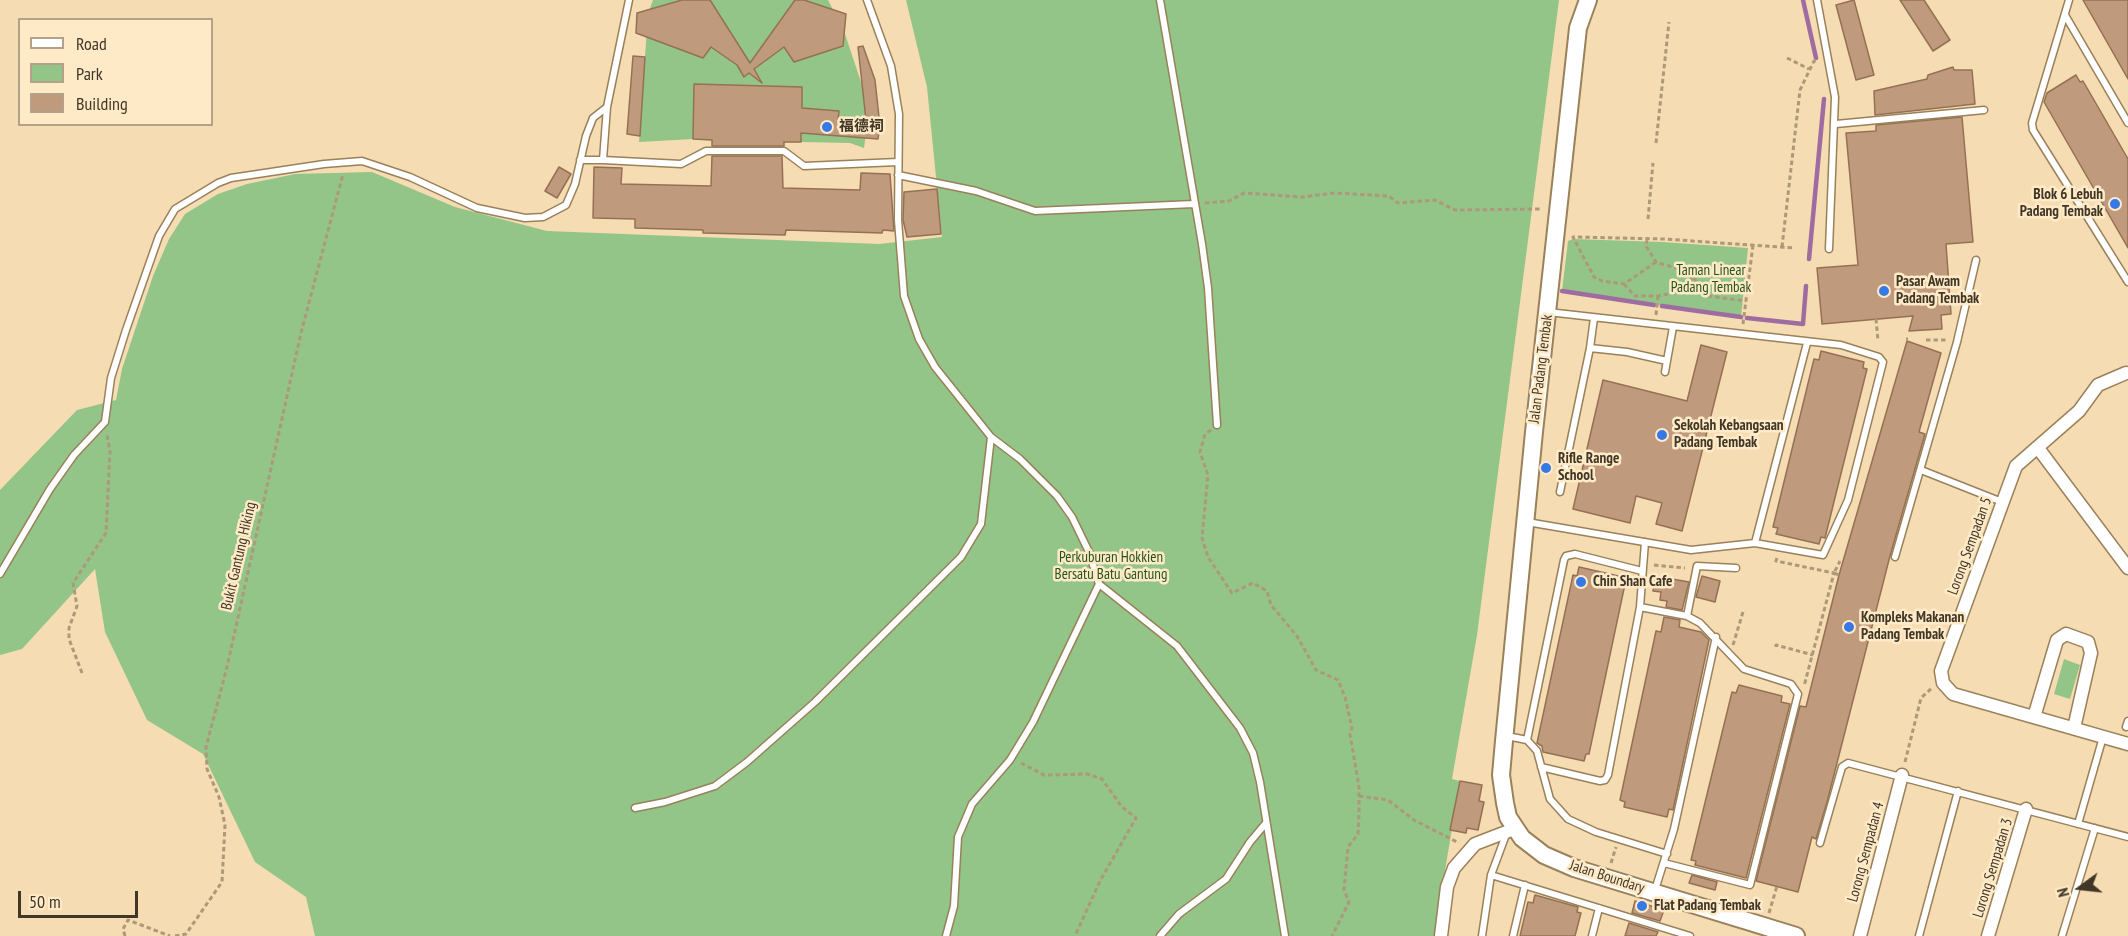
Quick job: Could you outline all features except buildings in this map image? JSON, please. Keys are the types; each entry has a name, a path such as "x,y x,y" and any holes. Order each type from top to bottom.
{"street":[{"name":"Jalan Padang Tembak","path":"1504,738 1578,28 1588,0"},
{"name":"Lorong Sempadan 5","path":"1942,683 1941,671 2017,463 2038,448 2079,411 2098,385 2126,373"},
{"path":"2038,448 2128,567"},
{"path":"2034,717 2057,640 2066,634 2088,642 2091,653 2074,728"},
{"path":"1942,683 1953,694 2128,744"},
{"name":"Jalan Boundary","path":"1504,738 1502,788 1511,831 1532,848 1574,867 1796,936"},
{"name":"Lorong Sempadan 4","path":"1860,936 1902,775"},
{"name":"Lorong Sempadan 3","path":"1988,936 2026,809"},
{"path":"1441,936 1450,876 1479,842 1511,831"}],"lane":[{"path":"603,160 607,107 629,0"},
{"path":"867,0 891,66 899,114 898,175 904,296 919,339 935,367 991,437 1020,459 1057,496 1072,517 1089,552 1100,584 1178,646 1240,728 1253,753 1285,936"},
{"path":"1160,0 1208,288 1217,425"},
{"path":"1817,0 1835,97 1836,124 1829,249"},
{"path":"2069,0 2033,116 2033,130 2128,282"},
{"path":"2065,15 2128,123"},
{"path":"0,574 56,480 74,455 105,422 111,378 126,330 159,236 175,209 218,183 231,178 314,165 362,161 381,166 477,208 525,218 543,217 566,205 575,184 593,118 607,107"},
{"path":"1836,124 1984,110"},
{"path":"580,160 681,164 706,151 773,151 788,153 804,166 898,162"},
{"path":"898,175 976,191 1035,211 1194,204"},
{"path":"1895,557 1922,470 1976,260"},
{"path":"1526,522 1698,550 1755,543 1823,555 1848,500 1882,362 1876,355 1841,345 1807,343 1548,312"},
{"path":"1560,492 1590,348 1594,318"},
{"path":"1665,372 1673,327"},
{"path":"1755,543 1807,343"},
{"path":"1590,348 1627,352 1667,361"},
{"path":"635,808 665,802 715,786 747,762 815,702 961,557 981,524 991,437"},
{"path":"1922,470 2002,502"},
{"path":"1541,767 1600,781 1607,778 1640,607 1645,542"},
{"path":"1527,740 1564,560 1575,554 1642,570"},
{"path":"1686,616 1697,566 1736,568"},
{"path":"946,936 954,906 958,837 972,804 1010,760 1032,722 1100,584"},
{"path":"1640,607 1686,616 1700,623 1716,638 1727,654 1744,669 1791,684 1797,690 1798,698 1750,885 1664,863"},
{"path":"1654,892 1667,854 1716,638"},
{"path":"2078,824 2104,736"},
{"path":"1504,738 1527,740 1537,751 1550,799 1568,819 1596,832 1667,854"},
{"path":"1820,843 1845,764 1902,775 2128,837"},
{"path":"1919,936 1958,791"},
{"path":"1160,936 1179,914 1226,879 1250,842 1266,823"},
{"path":"2062,936 2095,828"},
{"path":"1482,936 1491,875 1511,831"},
{"path":"1491,875 1690,936"},
{"path":"1513,936 1525,885"},
{"path":"1592,936 1599,908"}],"path":[{"path":"1656,142 1669,22"},
{"path":"1787,58 1809,69"},
{"path":"1782,247 1800,90 1814,62 1828,58"},
{"name":"Bukit Gantung Hiking","path":"175,936 186,934 222,882 225,825 219,797 207,770 206,747 227,667 301,333 345,163"},
{"path":"1648,219 1653,163"},
{"path":"1194,204 1229,201 1244,194 1302,197 1335,193 1389,196 1398,203 1435,200 1455,210 1558,209"},
{"path":"1693,277 1678,292 1658,296 1635,296 1624,284 1602,281 1594,277 1573,237 1794,248"},
{"path":"1647,239 1646,246 1656,262 1682,270 1693,277 1708,296 1746,301"},
{"path":"1743,325 1753,245"},
{"path":"1624,284 1656,262"},
{"path":"1655,317 1658,296"},
{"path":"1876,319 1878,340"},
{"path":"1926,339 1951,341"},
{"path":"82,673 69,639 69,628 77,606 73,583 106,533 110,451 105,422"},
{"path":"1217,425 1205,434 1200,452 1208,475 1202,538 1208,557 1232,593 1253,584 1267,591 1271,605 1297,636 1316,670 1338,680 1342,685 1352,728 1350,734 1359,796 1358,834 1348,847 1344,890 1349,902 1332,936"},
{"path":"1776,561 1839,575"},
{"path":"1807,680 1834,573 1840,561"},
{"path":"1652,569 1657,564 1687,568"},
{"path":"1736,640 1743,612"},
{"path":"1776,648 1776,645 1814,655"},
{"path":"1902,775 1922,698 1942,683"},
{"path":"1010,760 1030,765 1044,775 1087,774 1102,779 1122,807 1136,818 1100,881 1075,936"},
{"path":"1359,796 1388,800 1414,820 1425,824 1444,837 1472,848"},
{"path":"1611,863 1613,855"},
{"path":"1765,927 1777,886"},
{"path":"125,936 123,929 128,920 170,936"}],"green space":[{"path":"653,0 828,0 844,31 863,88 867,126 864,148 850,143 801,142 802,87 694,84 693,139 639,142 648,14"},
{"name":"Perkuburan Hokkien Bersatu Batu Gantung","path":"906,0 1559,0 1477,635 1452,779 1460,781 1434,936 315,936 306,897 255,862 203,754 147,720 105,632 95,569 22,649 0,655 0,490 77,410 116,400 122,369 153,276 169,239 185,214 218,194 247,184 295,174 372,172 455,207 547,231 879,244 942,237 927,87"},
{"name":"Taman Linear Padang Tembak","path":"1573,239 1748,248 1741,317 1562,291 1568,241"},
{"path":"2064,659 2080,665 2070,699 2054,694"}],"waterway":[{"path":"1803,0 1816,58"},
{"path":"1809,259 1824,99"},
{"path":"1747,318 1803,324 1806,286"},
{"path":"1562,291 1654,305"},
{"path":"1662,306 1741,317"}],"place":[{"name":"福德祠","path":"827,127"},
{"name":"Blok 6 Lebuh Padang Tembak","path":"2115,204"},
{"name":"Pasar Awam Padang Tembak","path":"1884,291"},
{"name":"Sekolah Kebangsaan Padang Tembak","path":"1662,435"},
{"name":"Rifle Range School","path":"1546,468"},
{"name":"Chin Shan Cafe","path":"1581,582"},
{"name":"Kompleks Makanan Padang Tembak","path":"1849,627"},
{"name":"Flat Padang Tembak","path":"1642,906"}]}
